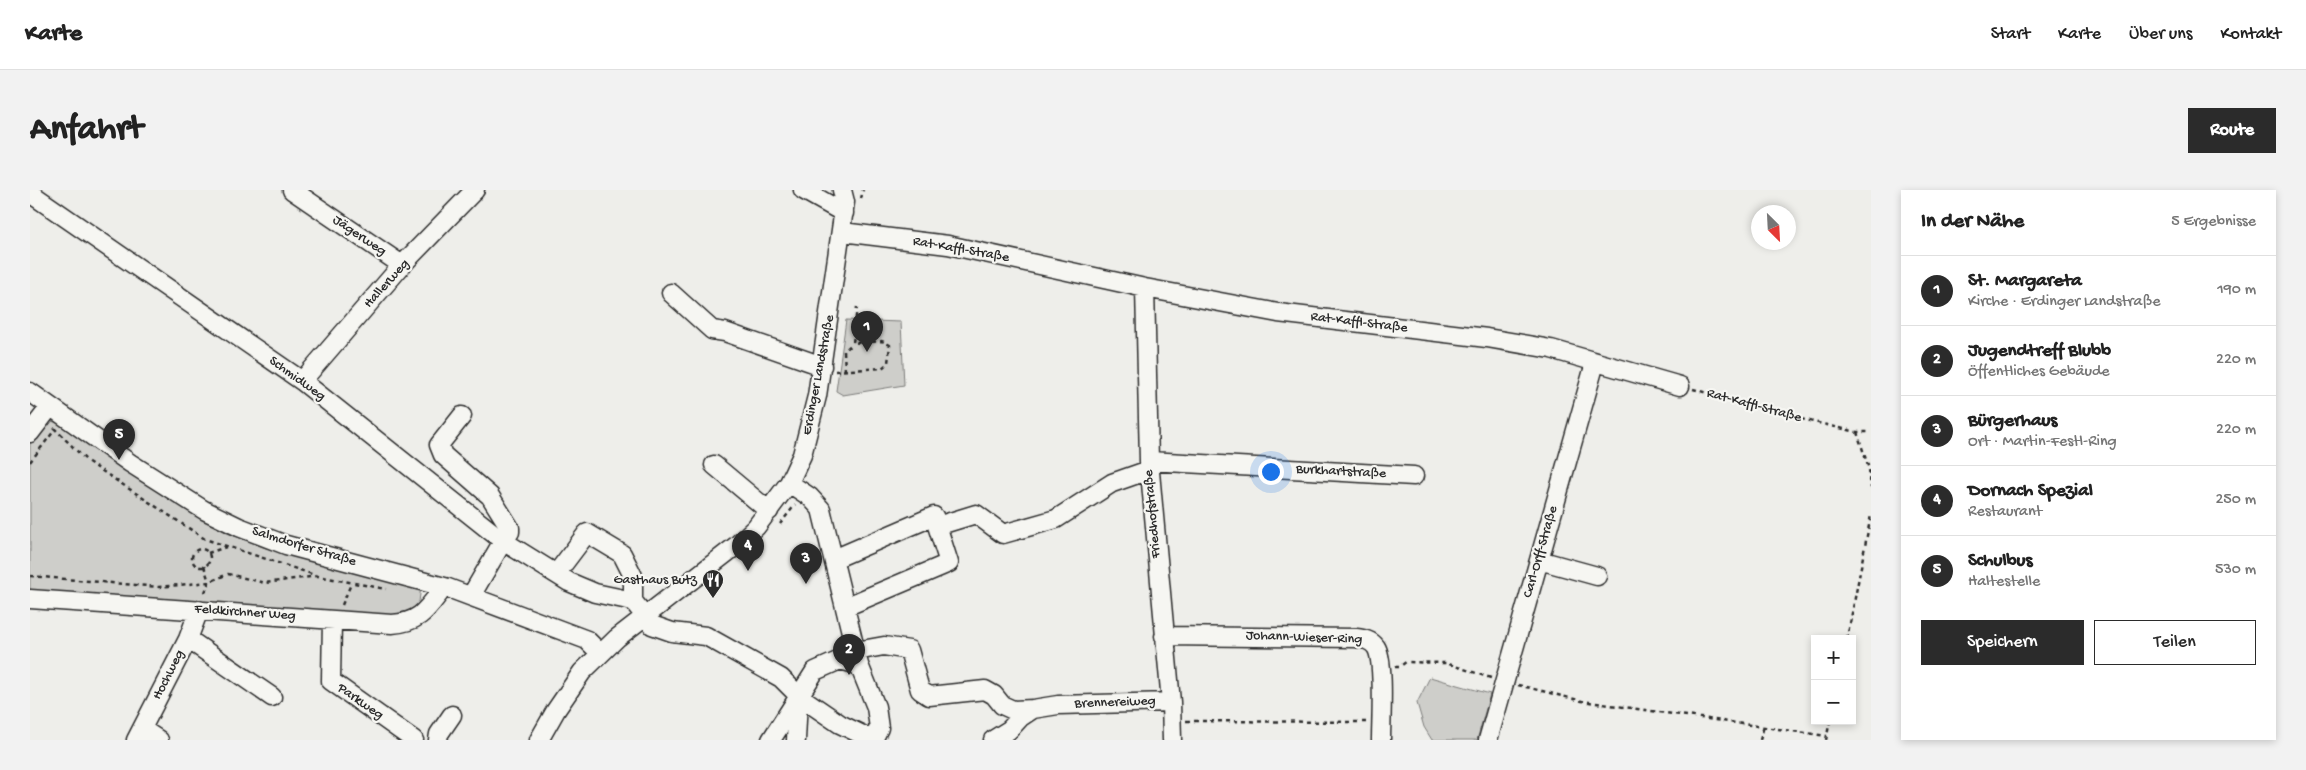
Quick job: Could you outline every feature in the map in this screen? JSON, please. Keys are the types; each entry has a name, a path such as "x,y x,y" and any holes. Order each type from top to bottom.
{"street":[{"name":"Jägerweg","path":"292,190 402,265"},
{"name":"Hallerweg","path":"302,381 402,265 475,190"},
{"path":"803,190 846,199"},
{"name":"Schmidweg","path":"30,193 302,381 503,541 556,574 595,593 633,602"},
{"name":"Erdinger Landstraße","path":"539,740 578,677 600,653 737,545 769,511 789,483 802,455 811,425 822,366 846,199"},
{"name":"Rat-Kaffl-Straße","path":"842,232 948,245 1145,288 1278,313 1487,338 1551,349 1680,386"},
{"name":"Friedhofstraße","path":"1145,288 1149,465 1171,702 1172,740"},
{"path":"671,293 712,330 725,332 822,366"},
{"name":"Carl-Orff-Straße","path":"1488,740 1595,363"},
{"name":"Salmdorfer Straße","path":"30,392 130,463 204,510 239,527 286,545 444,587 471,596 587,640 600,653"},
{"path":"30,433 50,407"},
{"path":"462,416 439,445 440,450 443,455 490,496 510,528 510,532 471,596"},
{"path":"714,465 769,511"},
{"path":"937,526 976,514 1003,534 1056,519 1112,484 1149,465"},
{"name":"Burkhartstraße","path":"1149,465 1414,476"},
{"path":"556,574 586,533 622,554 633,576 633,602 652,625 672,632 706,636 781,678 799,696 840,724 872,740 879,728 877,714 858,658 821,509 810,496 789,483"},
{"path":"834,559 934,516 949,563 845,607"},
{"path":"1539,560 1597,576"},
{"name":"Feldkirchner Weg","path":"30,599 392,624 408,623 425,612 444,587"},
{"name":"Hochweg","path":"139,734 188,639 200,610"},
{"name":"Parkweg","path":"334,620 331,682 414,740"},
{"name":"Johann-Wieser-Ring","path":"1164,636 1363,638 1375,645 1381,660 1381,731"},
{"path":"188,639 272,697"},
{"name":"Brennereiweg","path":"858,658 884,646 909,650 920,690 930,696 985,690 994,695 1002,706 1013,710 1058,705 1171,702"},
{"path":"771,740 815,671 840,660 858,658"},
{"path":"796,740 799,696"},
{"path":"994,740 1009,730 1021,716 1033,709"},
{"path":"438,740 439,734 452,715"},
{"path":"139,734 158,740"}],"path":[{"path":"853,343 857,307"},
{"path":"822,366 845,371 878,368 888,363 890,345 882,341 853,343 844,351 845,371"},
{"path":"878,363 878,368"},
{"name":"Rat-Kaffl-Straße","path":"1680,386 1801,419 1857,432 1871,432"},
{"path":"30,462 54,430"},
{"path":"1857,432 1869,469 1871,488"},
{"path":"1848,635 1871,515"},
{"path":"208,553 227,546"},
{"path":"204,566 195,564 192,557 197,549 205,550 208,553"},
{"path":"204,566 208,563 208,553"},
{"path":"204,566 209,582"},
{"path":"30,576 159,587 209,582 228,574 266,583 318,576"},
{"path":"334,620 351,584"},
{"path":"1380,667 1399,667 1406,662 1446,663 1505,682 1582,701 1764,726 1827,738 1829,725"},
{"path":"1172,720 1381,731"},
{"path":"1760,740 1764,726"}],"shaded area":[{"path":"846,320 901,322 904,385 843,395 836,391"},
{"path":"47,420 59,423 227,533 266,548 421,586 418,610 396,618 30,592 30,442"},
{"path":"1430,677 1490,694 1477,740 1432,740 1424,727 1417,703"}],"place":[{"name":"St. Margareta","path":"867,352"},
{"name":"Schulbus","path":"119,460"},
{"name":"Dornach Spezial","path":"748,571"},
{"name":"Bürgerhaus","path":"806,584"},
{"name":"Gasthaus Butz","path":"713,599"},
{"name":"Jugendtreff Blubb","path":"849,675"}]}
